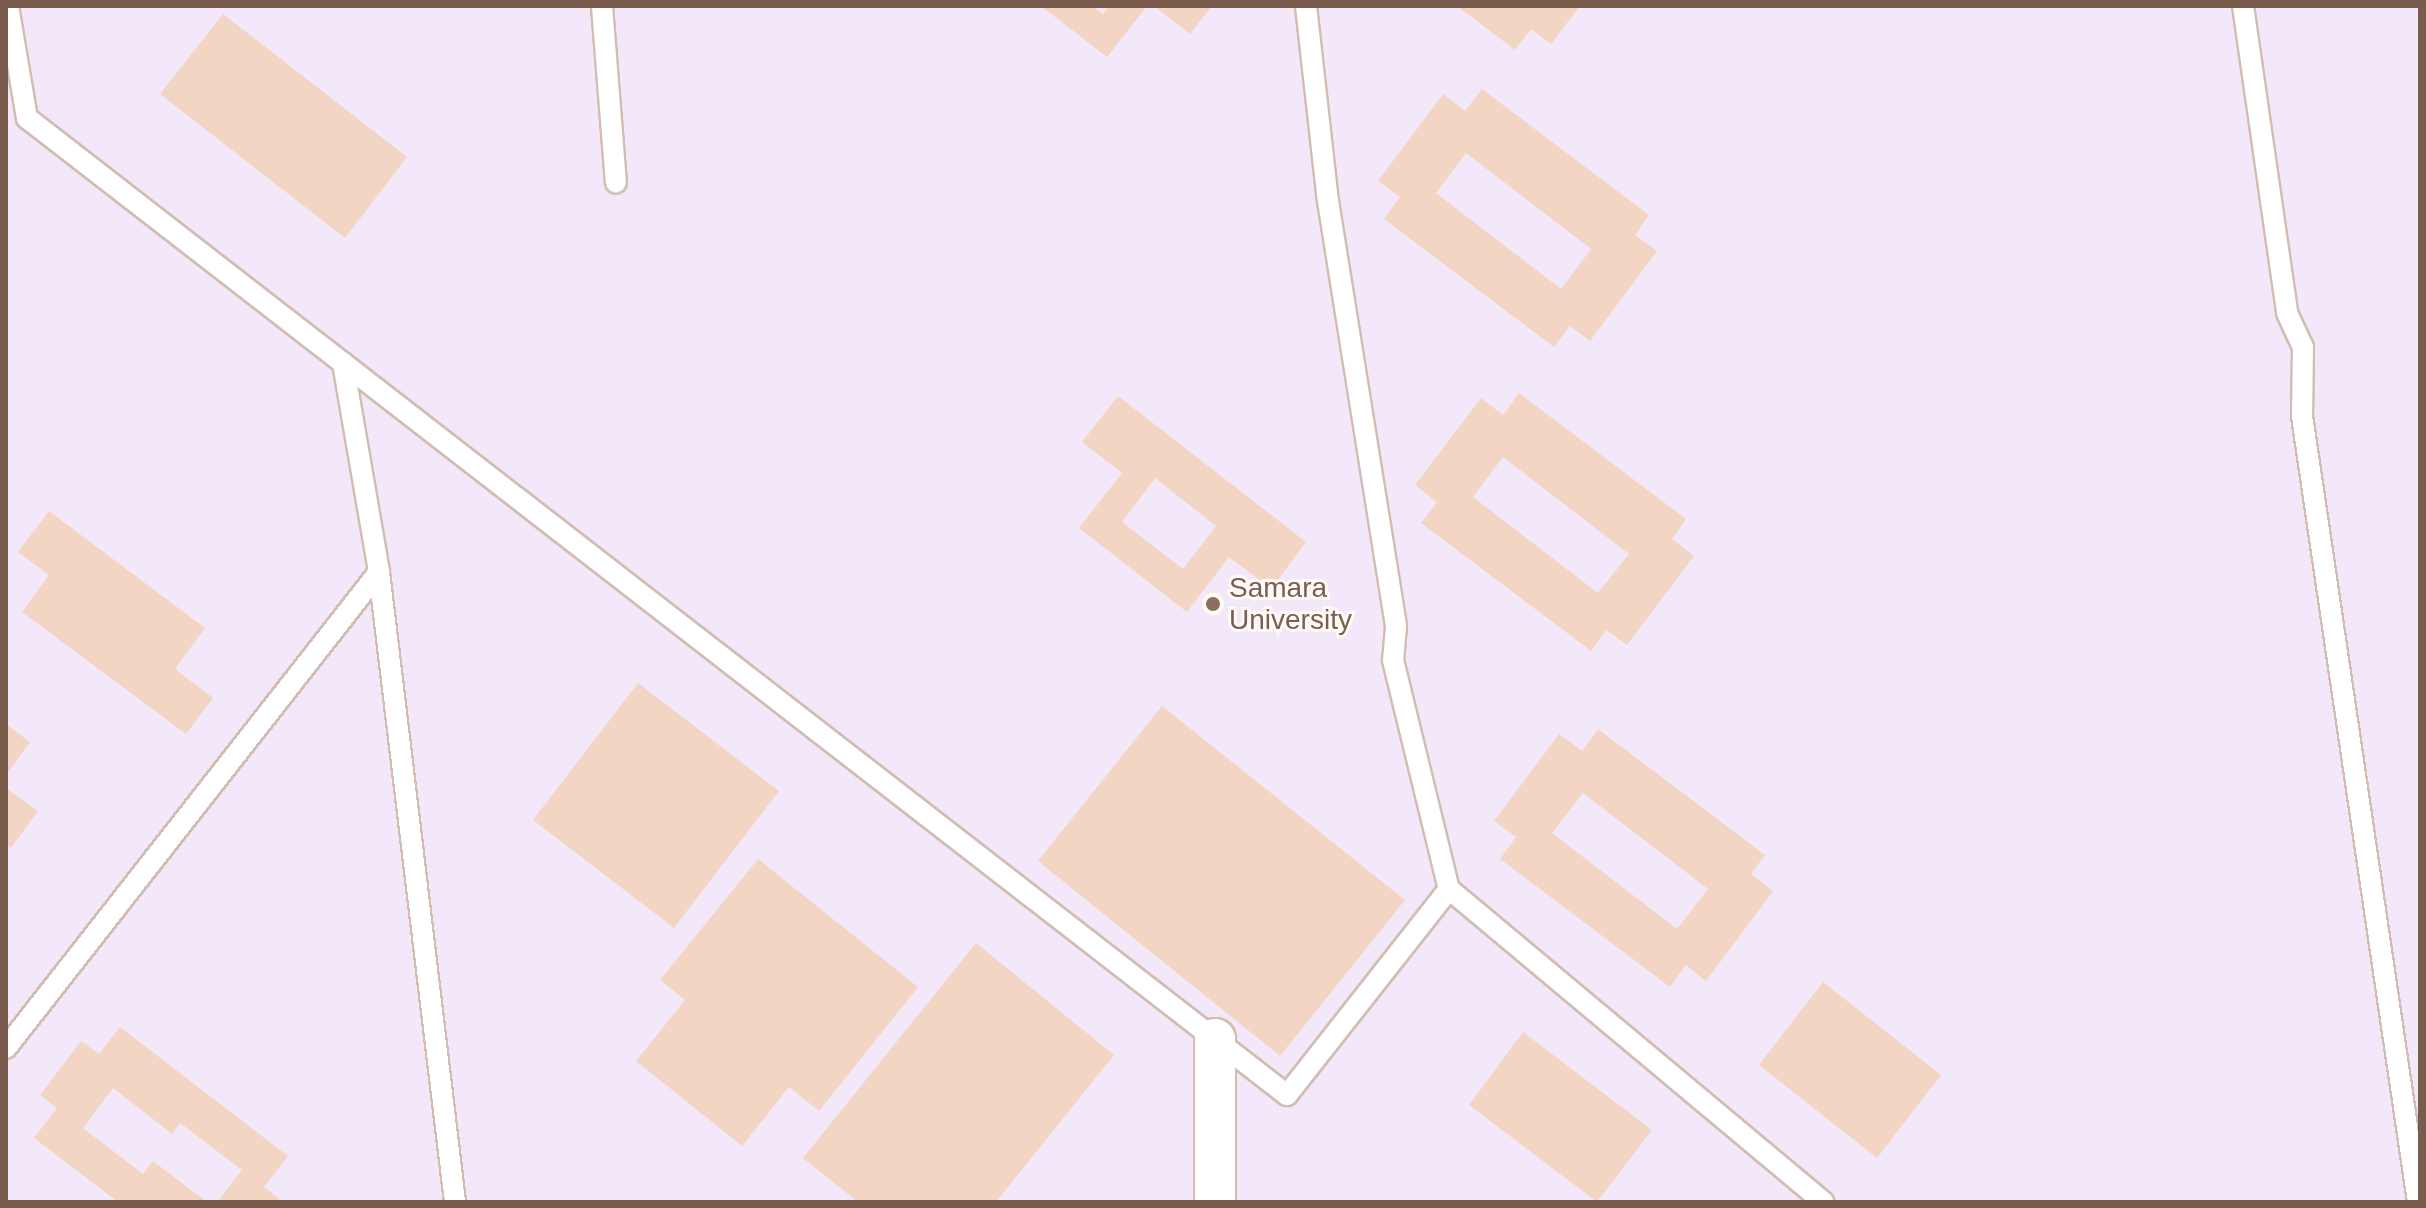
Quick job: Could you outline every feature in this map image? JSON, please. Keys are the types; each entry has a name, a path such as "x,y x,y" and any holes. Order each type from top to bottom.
{"street":[{"path":"1215,1039 1215,1202"}],"lane":[{"path":"8,6 27,118 1287,1095 1449,889"},
{"path":"602,6 616,182"},
{"path":"1306,6 1328,201 1396,627 1393,660 1449,889 1824,1202"},
{"path":"2243,6 2287,313 2303,347 2302,416 2418,1202"},
{"path":"343,363 379,572 455,1202"},
{"path":"6,1048 379,572"}],"shaded area":[{"name":"Samara University","path":"6,6 2420,6 2420,1202 6,1202"}],"building":[{"path":"1041,6 1092,6 1103,14 1109,6 1147,6 1107,57"},
{"path":"1154,6 1212,6 1190,34"},
{"path":"1457,6 1580,6 1551,44 1531,29 1515,50"},
{"path":"223,14 407,157 345,238 160,94"},
{"path":"1482,89 1649,215 1635,235 1657,251 1590,341 1570,326 1554,347 1384,219 1400,197 1378,181 1443,94 1465,111","holes":["1466,153 1591,249 1561,289 1436,193"]},
{"path":"1519,393 1686,519 1672,539 1694,556 1627,645 1606,630 1591,651 1421,523 1437,502 1415,485 1481,398 1503,415","holes":["1503,457 1629,554 1598,593 1473,497"]},
{"path":"1118,396 1306,542 1271,589 1229,557 1187,612 1079,528 1122,473 1082,442","holes":["1155,478 1216,526 1183,569 1122,522"]},
{"path":"49,511 205,628 175,669 213,698 186,734 22,612 49,575 18,552"},
{"path":"638,683 779,791 674,928 533,820"},
{"path":"1162,706 1405,900 1280,1056 1038,861"},
{"path":"6,724 30,742 6,775"},
{"path":"1598,729 1765,855 1751,874 1773,891 1706,981 1686,965 1670,987 1500,859 1516,837 1494,821 1559,734 1582,751","holes":["1583,793 1708,889 1677,929 1552,833"]},
{"path":"6,788 38,811 11,848 6,845"},
{"path":"758,859 918,987 819,1111 789,1087 742,1146 636,1061 685,1000 660,980"},
{"path":"976,943 1114,1055 996,1202 858,1202 803,1158"},
{"path":"1823,982 1941,1075 1877,1158 1759,1065"},
{"path":"120,1027 288,1156 264,1187 283,1202 217,1202 242,1170 180,1123 172,1134 113,1088 83,1128 143,1174 153,1161 207,1202 118,1202 34,1138 57,1108 40,1095 81,1041 99,1054"},
{"path":"1523,1032 1652,1130 1597,1202 1469,1105"}],"place":[{"name":"Samara University","path":"1213,604"}]}
